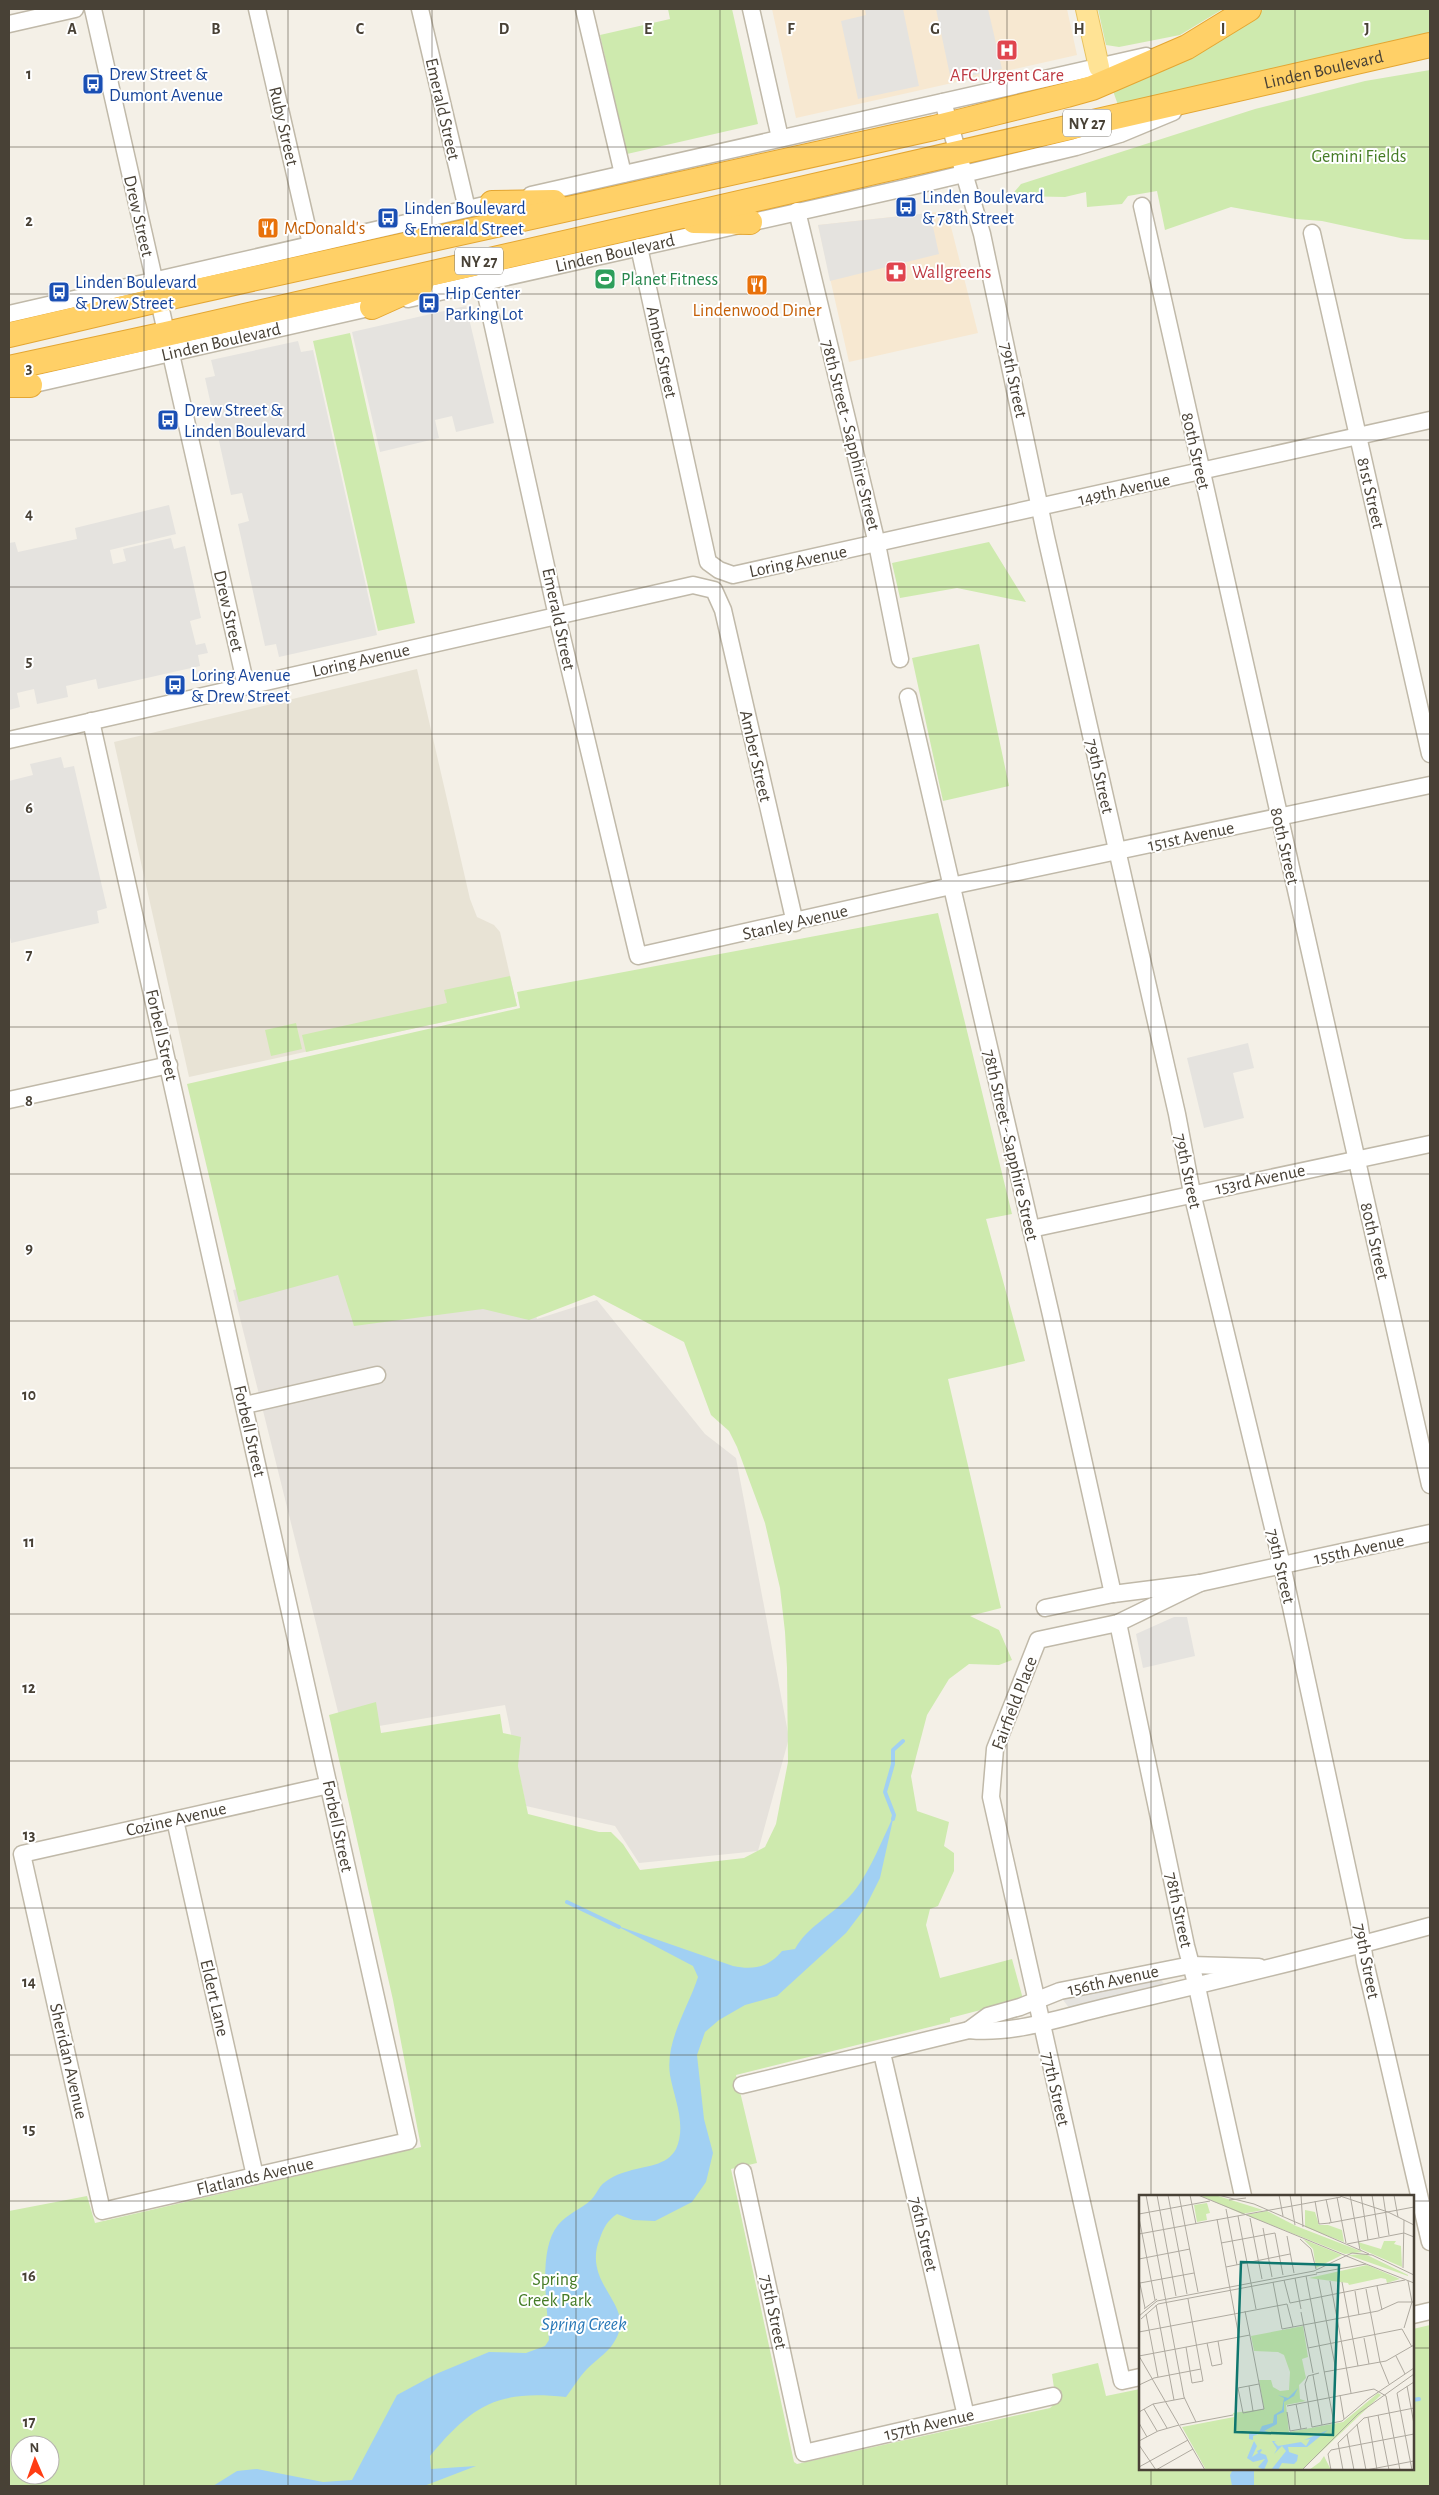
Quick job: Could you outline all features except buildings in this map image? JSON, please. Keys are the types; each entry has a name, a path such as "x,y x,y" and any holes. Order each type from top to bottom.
{"highway":[{"name":"NY 27","path":"12,329 156,290 605,201 947,113 1067,95 1101,75 1187,47 1249,9"},
{"name":"Linden Boulevard","path":"9,368 168,344 469,263 1430,45"},
{"path":"492,203 605,201"},
{"path":"657,220 750,222"},
{"path":"372,307 469,263"}],"main road":[{"path":"1086,9 1101,75"}],"street":[{"path":"9,24 75,9"},
{"name":"Drew Street","path":"93,9 246,686"},
{"name":"Ruby Street","path":"257,9 311,244"},
{"name":"Emerald Street","path":"420,9 467,209"},
{"path":"584,9 623,174"},
{"path":"751,9 780,138"},
{"name":"Linden Boulevard","path":"16,386 168,344 372,307 965,173 1120,134 1215,94"},
{"path":"156,290 311,244 780,138 947,113"},
{"name":"79th Street","path":"947,113 976,208 1001,318 1040,508 1192,1193 1282,1565 1363,1944 1430,2242"},
{"name":"80th Street","path":"1142,206 1430,1485"},
{"name":"78th Street - Sapphire Street","path":"797,212 877,544 900,659"},
{"name":"81st Street","path":"1312,233 1430,754"},
{"name":"Amber Street","path":"639,246 708,562 720,570"},
{"name":"Emerald Street","path":"483,281 557,616 638,956"},
{"name":"149th Avenue","path":"877,544 1430,420"},
{"name":"Loring Avenue","path":"720,570 733,575 877,544"},
{"name":"Loring Avenue","path":"9,740 693,585 714,590"},
{"name":"Amber Street","path":"714,590 723,610 794,923"},
{"name":"78th Street - Sapphire Street","path":"908,697 1113,1594"},
{"name":"Forbell Street","path":"91,721 408,2141"},
{"name":"151st Avenue","path":"951,886 1430,785"},
{"name":"Stanley Avenue","path":"638,956 794,923 951,886"},
{"path":"9,1100 169,1065"},
{"name":"153rd Avenue","path":"1031,1229 1192,1193 1430,1144"},
{"path":"245,1405 376,1375"},
{"name":"155th Avenue","path":"1113,1594 1200,1583 1430,1533"},
{"name":"155th Avenue","path":"1038,1640 1118,1623 1200,1583"},
{"path":"1045,1608 1113,1594"},
{"name":"78th Street","path":"1118,1623 1243,2195"},
{"name":"Fairfield Place","path":"991,1797 995,1749 1038,1640"},
{"name":"Cozine Avenue","path":"22,1854 329,1785"},
{"name":"77th Street","path":"991,1797 1122,2381 1139,2377"},
{"name":"Eldert Lane","path":"175,1820 255,2176"},
{"name":"Sheridan Avenue","path":"22,1854 102,2211"},
{"name":"156th Avenue","path":"742,2085 882,2053 969,2030 991,2032 1197,1987 1430,1926"},
{"name":"156th Avenue","path":"969,2030 988,2016 1060,1991 1191,1964 1266,1968"},
{"name":"76th Street","path":"882,2053 966,2416"},
{"name":"Flatlands Avenue","path":"102,2211 408,2141"},
{"name":"75th Street","path":"743,2172 804,2453"},
{"path":"1414,2315 1430,2311"},
{"name":"157th Avenue","path":"804,2453 1053,2396"}],"shaded area":[{"path":"772,9 1067,9 1077,55 796,118"},
{"path":"865,9 903,9 919,86 858,99 841,21 866,15"},
{"path":"936,9 988,9 1002,69 951,80"},
{"path":"947,211 978,333 849,362 818,225"},
{"path":"930,213 939,254 830,281 818,225"},
{"path":"466,306 494,423 456,432 452,416 435,420 439,438 380,452 352,332"},
{"path":"298,341 301,352 313,350 377,635 279,657 276,644 265,646 238,524 249,521 242,493 231,495 205,378 215,376 211,360"},
{"path":"169,505 176,534 110,550 113,564 126,561 123,549 171,538 174,549 185,546 201,618 190,621 196,645 205,643 208,653 198,655 200,666 98,689 96,679 66,686 68,697 37,704 34,689 17,693 20,707 9,710 9,543 15,542 18,552 77,539 75,528"},
{"path":"417,669 470,899 477,917 494,925 500,932 517,1006 189,1077 114,742"},
{"path":"61,757 64,768 74,766 107,908 97,911 99,923 11,943 9,932 9,781 33,775 30,764"},
{"path":"1248,1043 1254,1068 1233,1073 1244,1118 1204,1128 1187,1058"},
{"path":"515,1227 537,1319 597,1300 705,1434 736,1458 789,1738 758,1851 639,1863 615,1826 526,1806 505,1705 343,1732 233,1290"},
{"path":"1174,1617 1187,1617 1195,1656 1143,1668 1136,1634"},
{"path":"1157,1975 1166,1986 1069,2008 1061,1997"}],"green space":[{"path":"668,9 732,9 758,124 627,154 600,35 670,19"},
{"path":"1098,9 1223,9 1180,35 1119,47 1106,45"},
{"path":"1264,9 1430,9 1430,34 1118,105 1113,91 1238,28"},
{"name":"Gemini Fields","path":"1430,70 1430,240 1405,239 1322,221 1296,219 1231,207 1165,230 1157,191 1128,196 1122,204 1087,207 1086,192 1065,197 1011,196 1021,184 1255,109 1365,81"},
{"path":"350,333 415,623 378,631 313,341"},
{"path":"989,542 1026,602 957,588 900,598 892,563"},
{"path":"979,644 1009,786 943,801 912,658"},
{"name":"Spring Creek Park","path":"938,913 1012,1214 986,1219 1025,1361 948,1379 1001,1608 970,1616 999,1630 1012,1660 999,1665 969,1664 949,1679 927,1715 911,1776 917,1811 949,1822 944,1846 954,1853 954,1871 938,1906 930,1909 926,1925 940,1978 1012,1959 1023,1999 950,2018 950,2022 736,2075 757,2163 731,2169 794,2462 797,2464 1050,2408 1056,2402 1052,2374 1098,2363 1106,2396 1139,2389 1139,2470 1414,2470 1414,2329 1430,2325 1430,2486 9,2486 9,2211 87,2196 95,2223 421,2147 393,2000 329,1715 376,1702 381,1733 500,1714 503,1733 521,1737 518,1766 528,1814 599,1832 611,1832 623,1844 640,1870 744,1858 765,1847 776,1824 788,1762 785,1632 780,1588 765,1523 737,1447 729,1431 711,1415 684,1342 594,1295 529,1320 483,1309 354,1326 338,1275 239,1302 187,1084 520,1008 517,992"},
{"path":"510,976 517,1006 306,1052 302,1035 447,1003 444,990"},
{"path":"296,1023 302,1049 271,1056 265,1030"}],"water":[{"name":"Spring Creek","path":"894,1815 880,1878 865,1908 846,1933 777,1996 745,2005 719,2020 705,2032 697,2055 704,2119 713,2153 706,2182 692,2202 655,2221 633,2220 617,2214 606,2224 596,2253 597,2267 601,2279 618,2311 620,2321 619,2332 609,2349 584,2372 566,2397 542,2395 504,2399 489,2404 474,2413 445,2438 430,2456 431,2469 476,2466 424,2486 213,2486 237,2471 257,2469 323,2482 352,2480 397,2395 436,2374 489,2352 526,2353 545,2346 549,2340 545,2281 546,2265 552,2236 558,2225 591,2200 600,2187 609,2179 667,2159 676,2149 679,2140 679,2112 670,2075 669,2062 678,2025 698,1977 693,1966 615,1925 733,1966 747,1968 766,1964 777,1957 782,1951 795,1949 806,1934 843,1903 857,1888 869,1869"},
{"path":"1232,2470 1254,2470 1254,2486 1232,2486 1230,2475"}],"waterway":[{"name":"Spring Creek","path":"893,1819 894,1815 885,1792 893,1764 893,1750 903,1741"},
{"name":"Spring Creek","path":"567,1902 619,1927"},
{"path":"1414,2400 1419,2399"}],"place":[{"name":"AFC Urgent Care","path":"1007,50"},
{"name":"Drew Street & Dumont Avenue","path":"93,84"},
{"name":"Linden Boulevard & 78th Street","path":"906,207"},
{"name":"Linden Boulevard & Emerald Street","path":"388,218"},
{"name":"McDonald's","path":"268,228"},
{"name":"Wallgreens","path":"896,272"},
{"name":"Planet Fitness","path":"605,279"},
{"name":"Lindenwood Diner","path":"757,285"},
{"name":"Linden Boulevard & Drew Street","path":"59,292"},
{"name":"Hip Center Parking Lot","path":"429,303"},
{"name":"Drew Street & Linden Boulevard","path":"168,420"},
{"name":"Loring Avenue & Drew Street","path":"175,685"}]}
